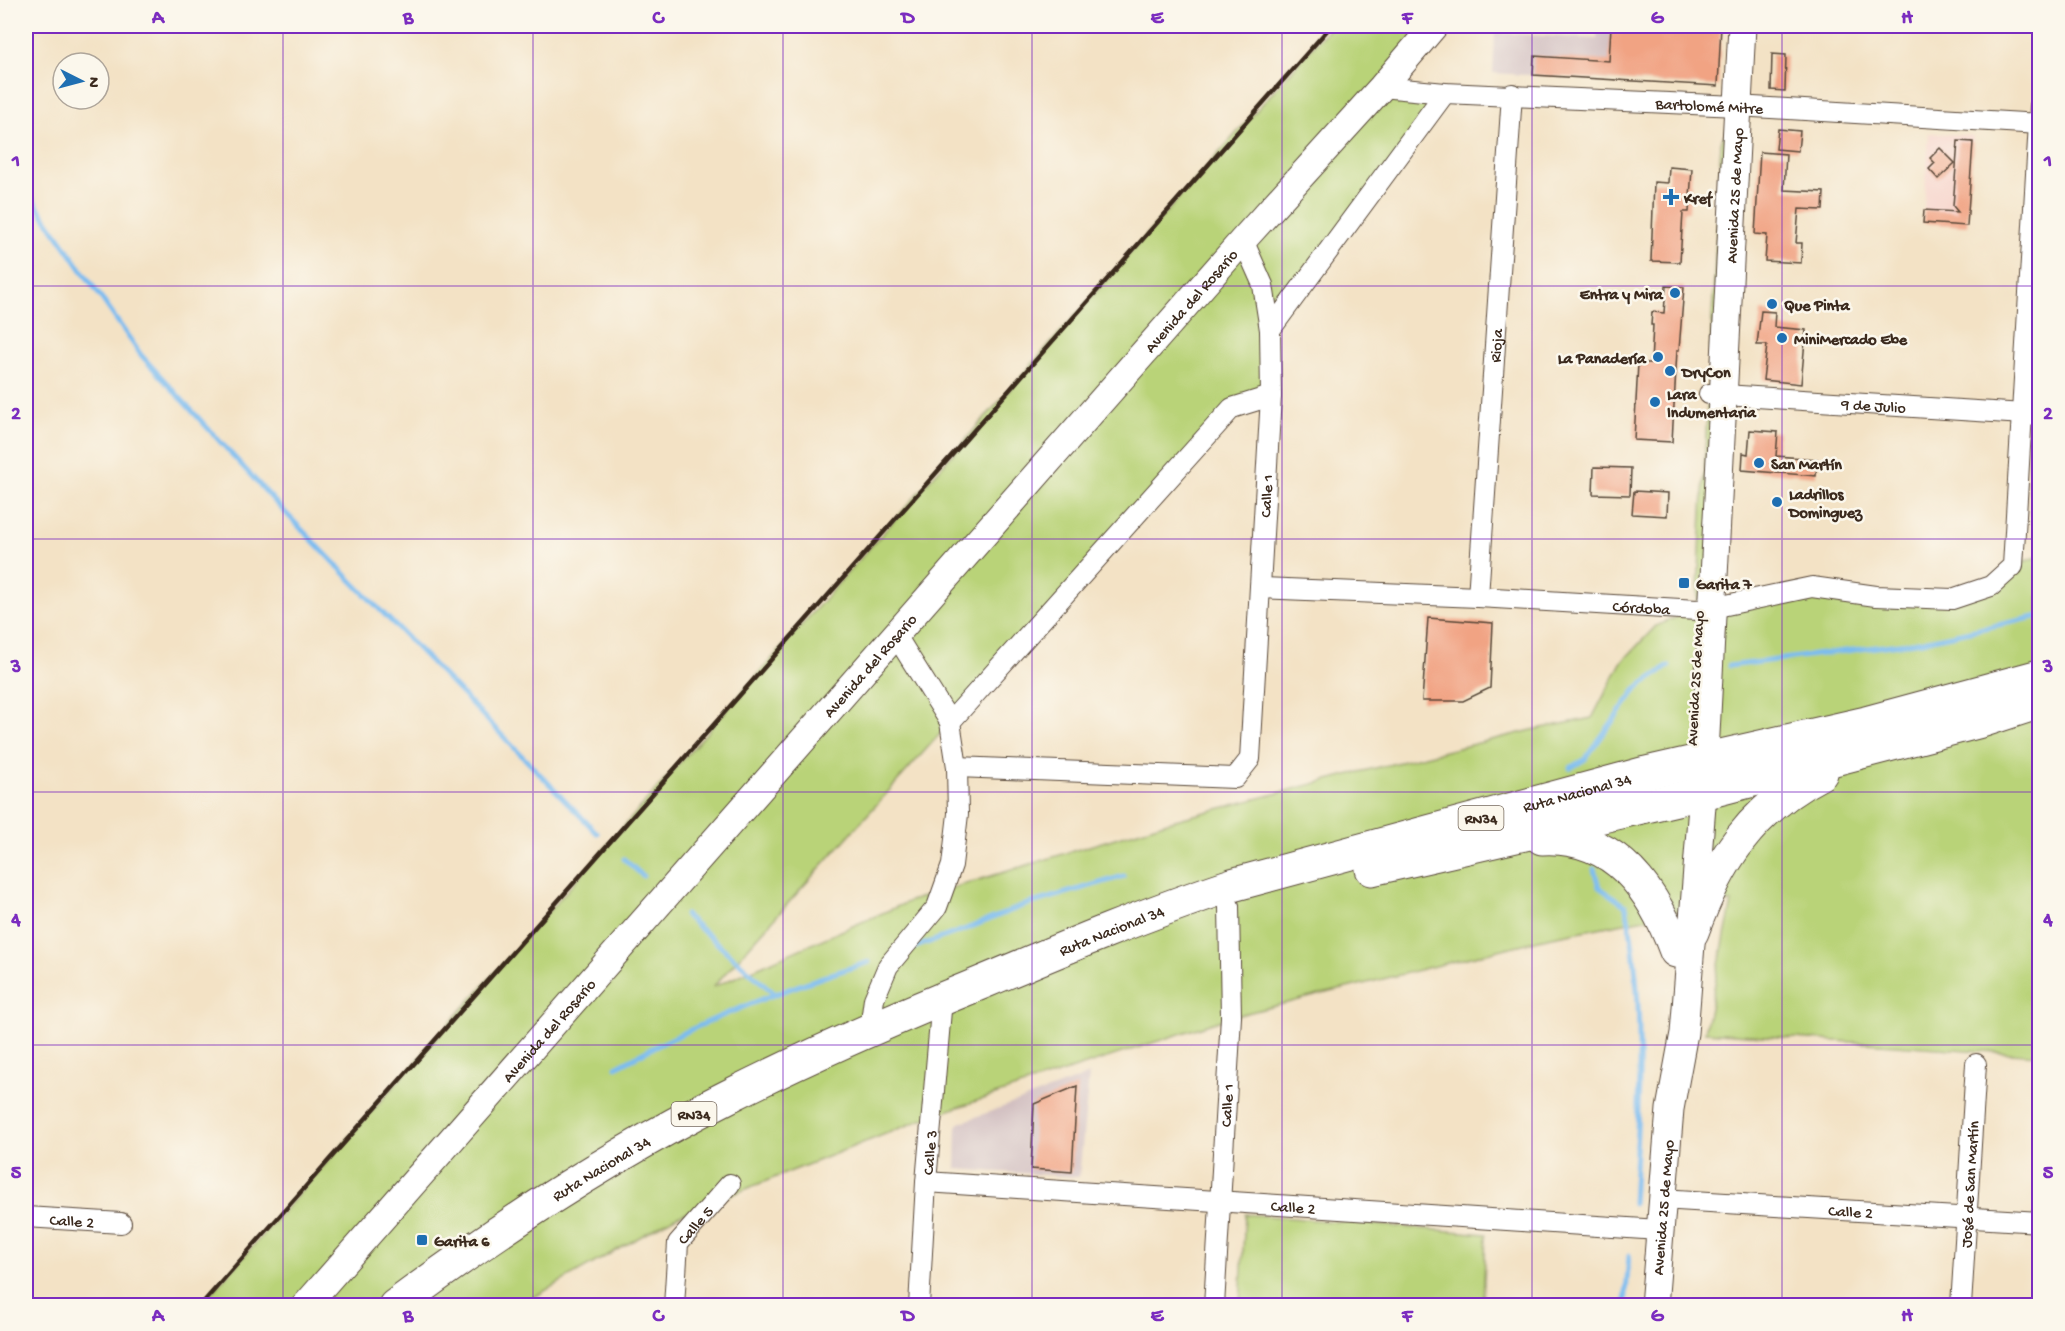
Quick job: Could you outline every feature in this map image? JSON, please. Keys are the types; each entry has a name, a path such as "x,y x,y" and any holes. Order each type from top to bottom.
{"highway":[{"name":"Ruta Nacional 34","path":"395,1305 444,1269 527,1214 630,1150 724,1098 870,1029 1170,906 1232,885 1634,776 1866,723 2040,676"},
{"name":"Ruta Nacional 34","path":"1018,967 1337,876 1437,855 1857,754 1981,721 2040,702"},
{"name":"RN34","path":"1437,855 1544,838 1561,837 1587,843 1626,867 1655,902 1663,918 1684,942 1711,886 1744,832 1788,792 1857,754"}],"main road":[{"name":"Avenida del Rosario","path":"305,1305 1434,26"},
{"name":"Avenida 25 de Mayo","path":"1654,1305 1670,1109 1669,1032 1684,942 1697,761 1716,395 1722,142 1737,106 1742,26"}],"street":[{"name":"Bartolomé Mitre","path":"1382,87 1445,93 1512,94 2039,118"},
{"path":"1270,330 1445,93"},
{"name":"Rioja","path":"1478,597 1512,94"},
{"path":"2031,414 2039,118"},
{"name":"Calle 1","path":"957,767 1236,778 1250,759 1271,396 1270,330 1263,285 1243,240"},
{"name":"9 de Julio","path":"1716,395 2031,414"},
{"path":"950,722 1232,408 1271,396"},
{"name":"Córdoba","path":"1260,588 1705,609 1812,587 1876,596 1952,599 1991,586 2013,566 2031,414"},
{"path":"870,1029 874,999 888,966 937,907 952,865 958,814 957,767 950,722 895,634"},
{"name":"Calle 1","path":"1214,1305 1231,1017 1229,906"},
{"name":"Calle 3","path":"920,1305 926,1182 942,999"},
{"name":"José de San Martín","path":"1961,1305 1976,1064"},
{"name":"Calle 2","path":"926,1182 1659,1230"},
{"name":"Calle 5","path":"674,1305 678,1243 730,1184"},
{"name":"Calle 2","path":"1661,1199 2040,1222"},
{"name":"Calle 2","path":"26,1217 121,1222"}],"shaded area":[{"path":"1598,26 1721,26 1718,86 1493,73 1495,33 1597,39"},
{"path":"1929,133 1973,136 1967,226 1923,223"},
{"path":"1089,1075 1079,1177 956,1169 957,1124"}],"green space":[{"path":"1331,26 1434,26 1382,87 1445,93 1270,330 1271,396 1232,408 713,987 910,901 1164,823 1355,773 1532,730 1592,718 1621,663 1656,626 1697,609 1721,142 1737,106 1712,608 1812,587 1952,599 2013,566 2039,556 2039,1055 1705,1032 1732,902 1547,938 1231,1017 931,1116 675,1217 520,1305 200,1306"},
{"path":"1245,1214 1486,1234 1483,1305 1240,1305"}],"building":[{"path":"1611,26 1721,26 1718,86 1533,75 1534,56 1609,61"},
{"path":"1772,54 1786,55 1785,91 1771,90"},
{"path":"1778,129 1800,131 1798,151 1776,149"},
{"path":"1958,141 1973,142 1967,226 1923,223 1924,210 1958,212 1953,206"},
{"path":"1940,148 1955,163 1938,179 1929,169 1935,163 1930,158"},
{"path":"1760,152 1786,154 1784,190 1824,192 1823,210 1799,209 1796,243 1802,243 1801,263 1765,261 1767,235 1755,234"},
{"path":"1669,167 1692,169 1689,212 1683,212 1680,262 1651,261 1654,182 1668,183"},
{"path":"1666,286 1684,287 1679,350 1677,350 1672,442 1634,440 1638,363 1651,363 1652,312 1664,313"},
{"path":"1761,311 1775,312 1774,327 1806,330 1801,384 1763,380 1767,345 1757,345"},
{"path":"1750,430 1778,432 1776,456 1817,459 1816,476 1742,470 1743,453 1748,454"},
{"path":"1594,467 1631,468 1630,495 1593,494"},
{"path":"1634,491 1668,493 1667,516 1632,514"},
{"path":"1428,618 1493,623 1490,688 1463,701 1422,701"},
{"path":"1077,1086 1072,1172 1031,1169 1034,1104"}],"waterway":[{"path":"26,190 141,355 277,504 597,833"},
{"path":"1729,666 1923,641 2040,616"},
{"path":"1570,768 1585,759 1637,688 1669,666"},
{"path":"624,859 643,876"},
{"path":"1594,869 1599,887 1626,906 1632,943 1639,1016 1633,1203"},
{"path":"913,948 1025,905 1124,876"},
{"path":"685,915 775,994"},
{"path":"616,1067 740,1008 869,962"},
{"path":"1625,1306 1629,1255"}],"railway":[{"path":"200,1306 1331,26"}],"place":[{"name":"Kref","path":"1671,197"},
{"name":"Entra y Mira","path":"1675,293"},
{"name":"Que Pinta","path":"1772,304"},
{"name":"MiniMercado Ebe","path":"1782,338"},
{"name":"La Panadería","path":"1658,357"},
{"name":"DryCon","path":"1670,371"},
{"name":"Lara Indumentaria","path":"1655,402"},
{"name":"San Martín","path":"1759,463"},
{"name":"Ladrillos Dominguez","path":"1777,502"},
{"name":"Garita 7","path":"1684,583"},
{"name":"Garita 6","path":"422,1240"}]}
